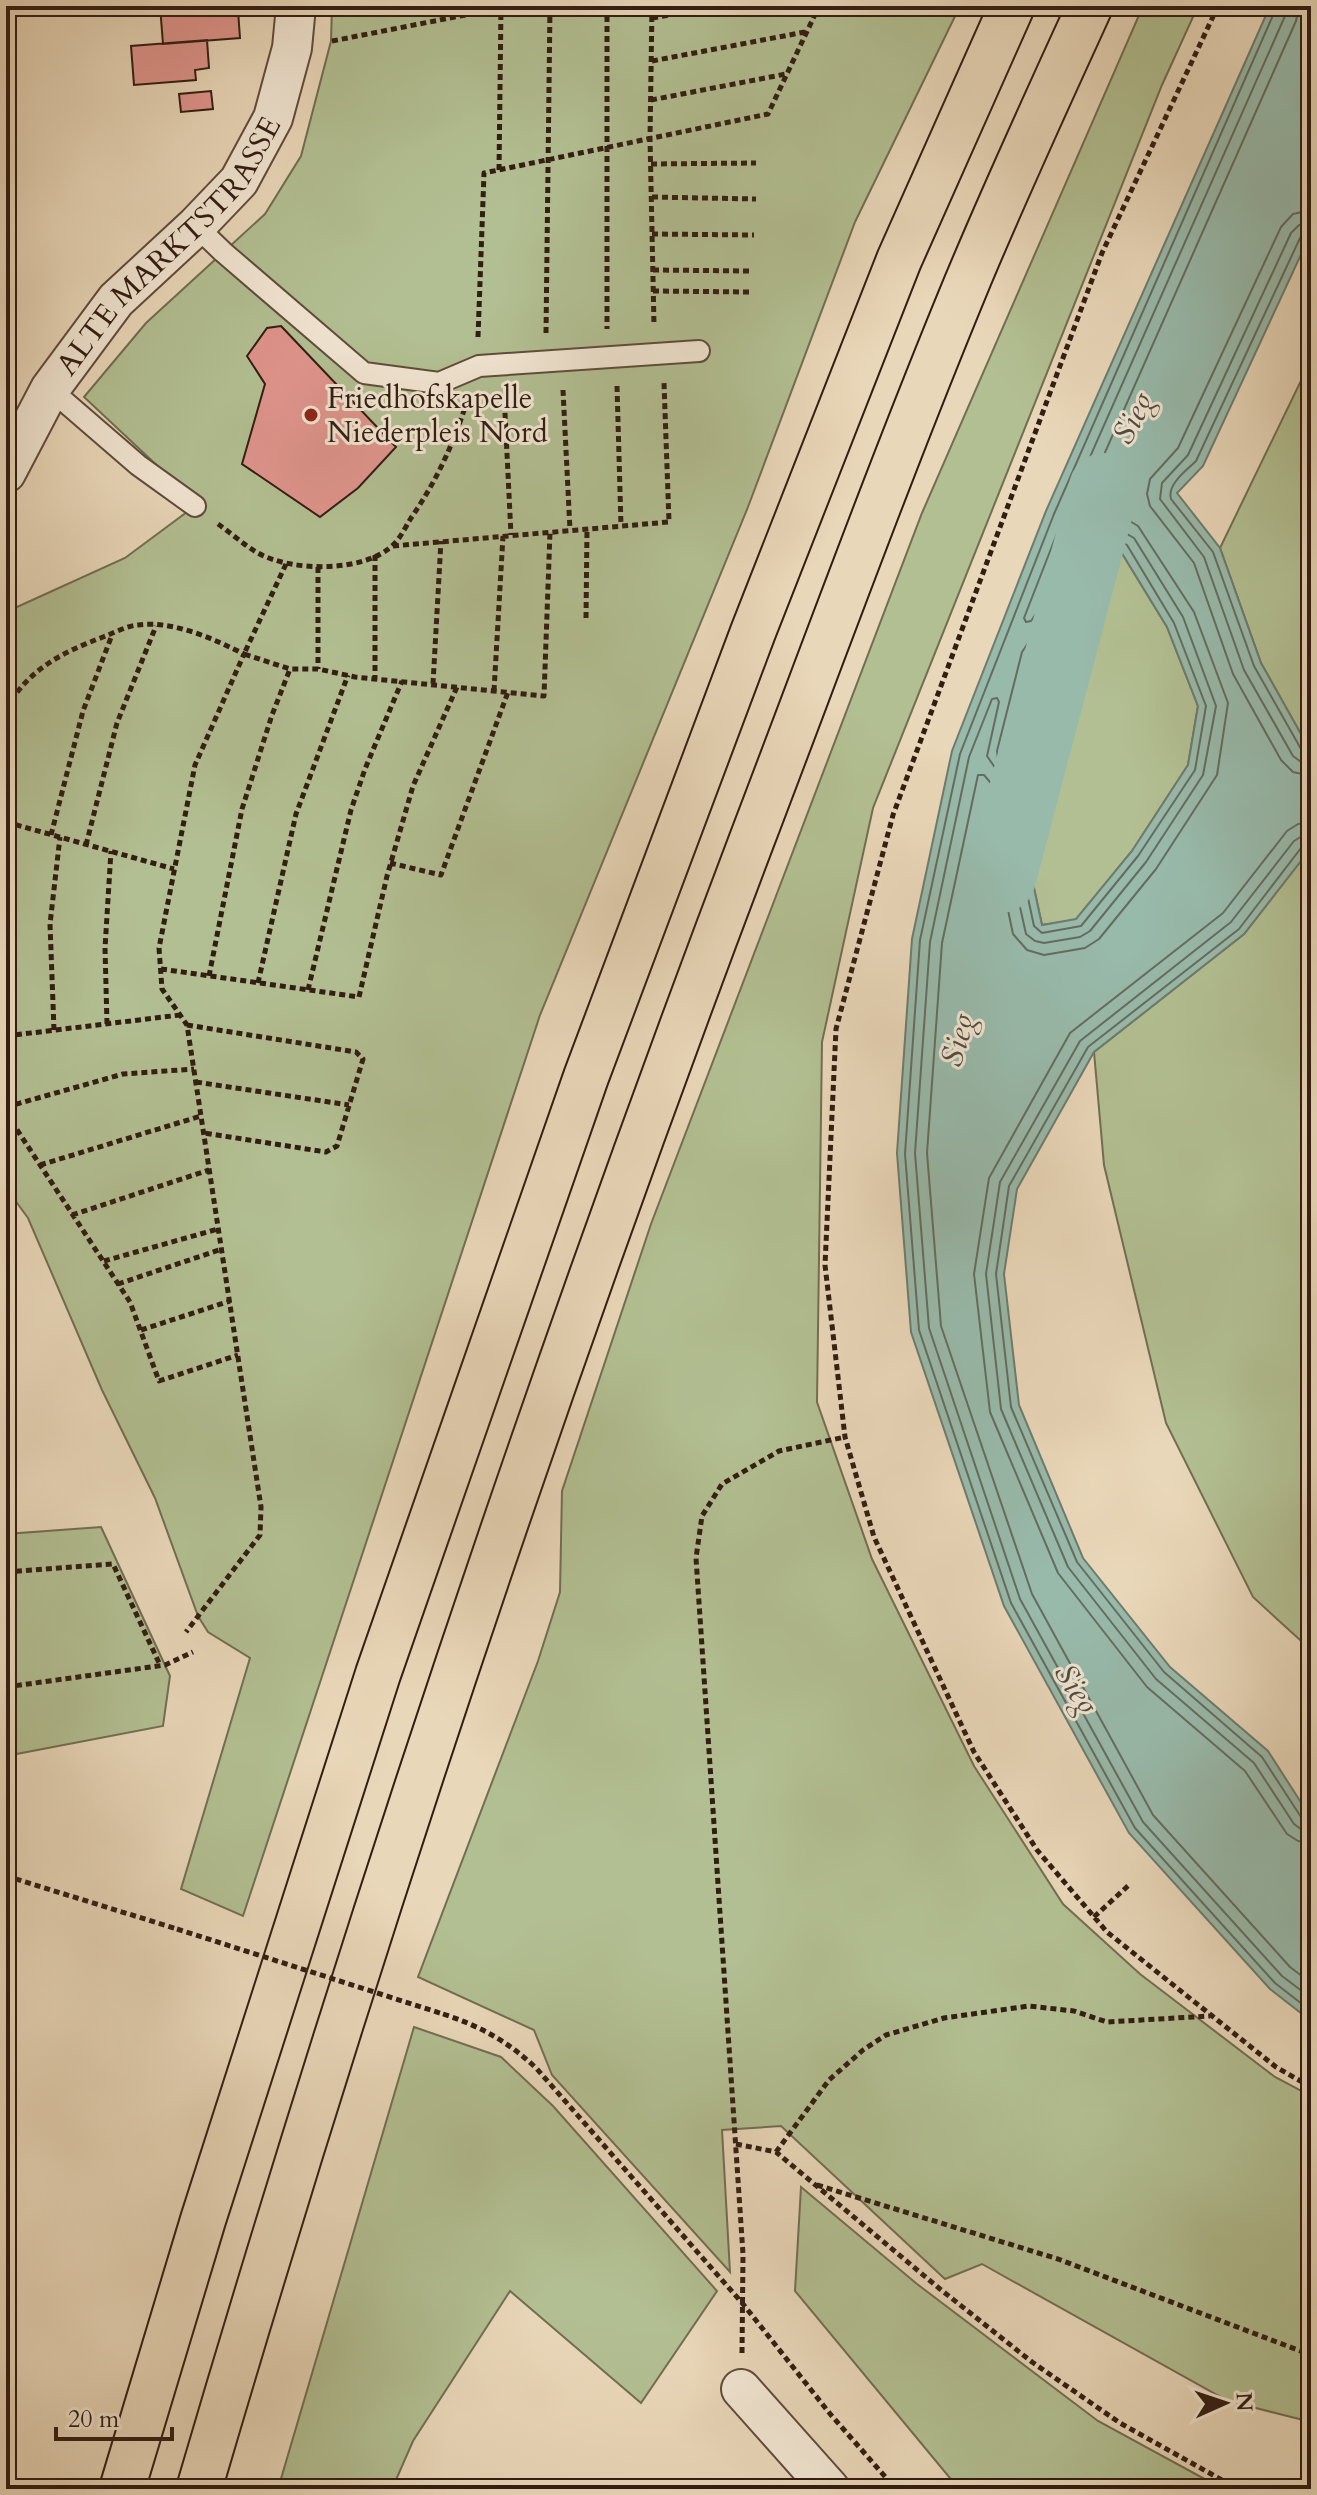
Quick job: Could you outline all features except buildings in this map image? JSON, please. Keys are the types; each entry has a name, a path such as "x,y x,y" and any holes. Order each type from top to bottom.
{"highway":[{"path":"122,2489 203,2220 373,1690 586,1077 753,632 899,260 1012,6"},
{"path":"199,2489 273,2234 448,1693 655,1097 967,284 1090,6"}],"street":[{"name":"ALTE MARKTSTRASSE","path":"6,473 50,389 116,300 196,226 239,181 273,118 292,48 296,6"},
{"path":"741,2389 830,2489"}],"lane":[{"path":"196,226 364,373 439,383 479,366 699,351"},
{"path":"50,389 138,465 195,506"}],"path":[{"path":"550,6 548,160 554,361 570,530"},
{"path":"607,6 606,148 621,526"},
{"path":"195,506 258,553 286,564 318,567 361,562 393,546 669,522 653,291 650,138 652,6"},
{"path":"652,18 719,6"},
{"path":"393,546 442,466 479,366 484,173 768,114 819,6"},
{"path":"1218,6 1102,253 893,815 836,1029 825,1265 845,1437 874,1537 974,1752 1037,1850 1107,1932 1276,2067 1311,2087"},
{"path":"292,48 501,7 499,170"},
{"path":"652,61 806,32"},
{"path":"651,100 787,73"},
{"path":"651,164 756,163"},
{"path":"652,197 756,199"},
{"path":"652,234 754,235"},
{"path":"653,270 751,271"},
{"path":"653,291 750,292"},
{"path":"503,365 511,535"},
{"path":"586,618 587,529"},
{"path":"6,709 38,669 66,650 138,625 207,636 244,654 290,669 318,669 375,679 544,696 550,532"},
{"path":"494,691 503,536"},
{"path":"433,685 441,541"},
{"path":"375,555 375,679"},
{"path":"186,1632 260,1535 261,1507 187,1025 162,989 159,948 195,765 286,564"},
{"path":"318,567 318,669"},
{"path":"86,845 117,723 156,626"},
{"path":"51,835 83,711 112,634"},
{"path":"209,976 242,809 290,669"},
{"path":"258,983 296,814 348,675"},
{"path":"308,990 351,810 402,681"},
{"path":"161,969 359,997 390,863 413,786 457,687"},
{"path":"390,863 441,875 508,692"},
{"path":"6,822 174,869"},
{"path":"54,1030 50,924 60,837"},
{"path":"107,1024 105,948 111,851"},
{"path":"6,1002 10,1036 180,1015"},
{"path":"187,1025 356,1052 363,1059 337,1146 326,1152 204,1133"},
{"path":"194,1069 123,1074 6,1110 130,1302 159,1381 238,1355"},
{"path":"196,1082 349,1105"},
{"path":"40,1165 201,1116"},
{"path":"72,1215 209,1170"},
{"path":"104,1261 218,1229"},
{"path":"118,1284 222,1249"},
{"path":"141,1330 230,1301"},
{"path":"741,2389 743,2304 736,2144 696,1558 702,1516 722,1484 779,1451 845,1437"},
{"path":"6,1572 113,1564 160,1665"},
{"path":"6,1687 160,1665 193,1652"},
{"path":"6,1876 443,2014 478,2026 515,2048 537,2069 743,2304 831,2415 896,2489"},
{"path":"1094,1917 1129,1885"},
{"path":"776,2152 829,2080 863,2050 886,2035 944,2018 1029,2006 1074,2011 1107,2022 1212,2016"},
{"path":"736,2144 776,2152 1032,2362 1120,2423 1238,2489"},
{"path":"813,2183 1058,2259 1311,2355"}],"shaded area":[{"path":"332,6 960,6 855,222 748,507 540,1015 243,1916 181,1889 250,1658 208,1632 198,1616 155,1498 102,1390 28,1218 6,1188 6,612 125,558 197,503 84,397 146,323 265,214 301,156 331,41"},
{"path":"1143,6 1198,6 1162,85 873,808 822,1042 817,1402 872,1559 974,1766 1063,1904 1140,1974 1275,2077 1311,2096 1311,2422 1228,2401 982,2264 945,2279 781,2126 722,2130 730,2272 552,2075 534,2030 418,1977 538,1661 560,1592 562,1491 651,1224 922,513"},
{"path":"1311,360 1311,752 1261,663 1220,548"},
{"path":"1105,542 1120,550 1167,627 1198,706 1188,765 1132,851 1076,920 1042,925 1030,870 1038,823 1005,753 1030,656"},
{"path":"1311,848 1311,1650 1253,1597 1166,1423 1104,1165 1094,1052 1244,934"},
{"path":"101,1527 170,1676 163,1726 6,1756 6,1534"},
{"path":"414,2027 501,2057 553,2106 717,2291 641,2403 510,2291 413,2441 392,2489 278,2489"},
{"path":"801,2187 917,2284 1098,2421 1223,2489 959,2489 795,2291"}],"water":[{"path":"1270,6 1311,6 1311,233 1203,466 1177,493 1220,548 1261,663 1311,752 1311,848 1244,934 1094,1052 1017,1189 1004,1274 1019,1405 1083,1558 1170,1667 1268,1751 1311,1818 1311,2021 1270,1989 1129,1833 1004,1606 911,1332 897,1153 912,939 952,751 1046,511","holes":["1106,542 1120,550 1167,627 1198,706 1188,765 1132,851 1076,919 1042,925 1030,870 1038,823 1021,772 1005,753 1030,656"]}],"waterway":[{"name":"Sieg","path":"1001,878 1104,488"}],"place":[{"name":"Friedhofskapelle Niederpleis Nord","path":"311,415"}]}
